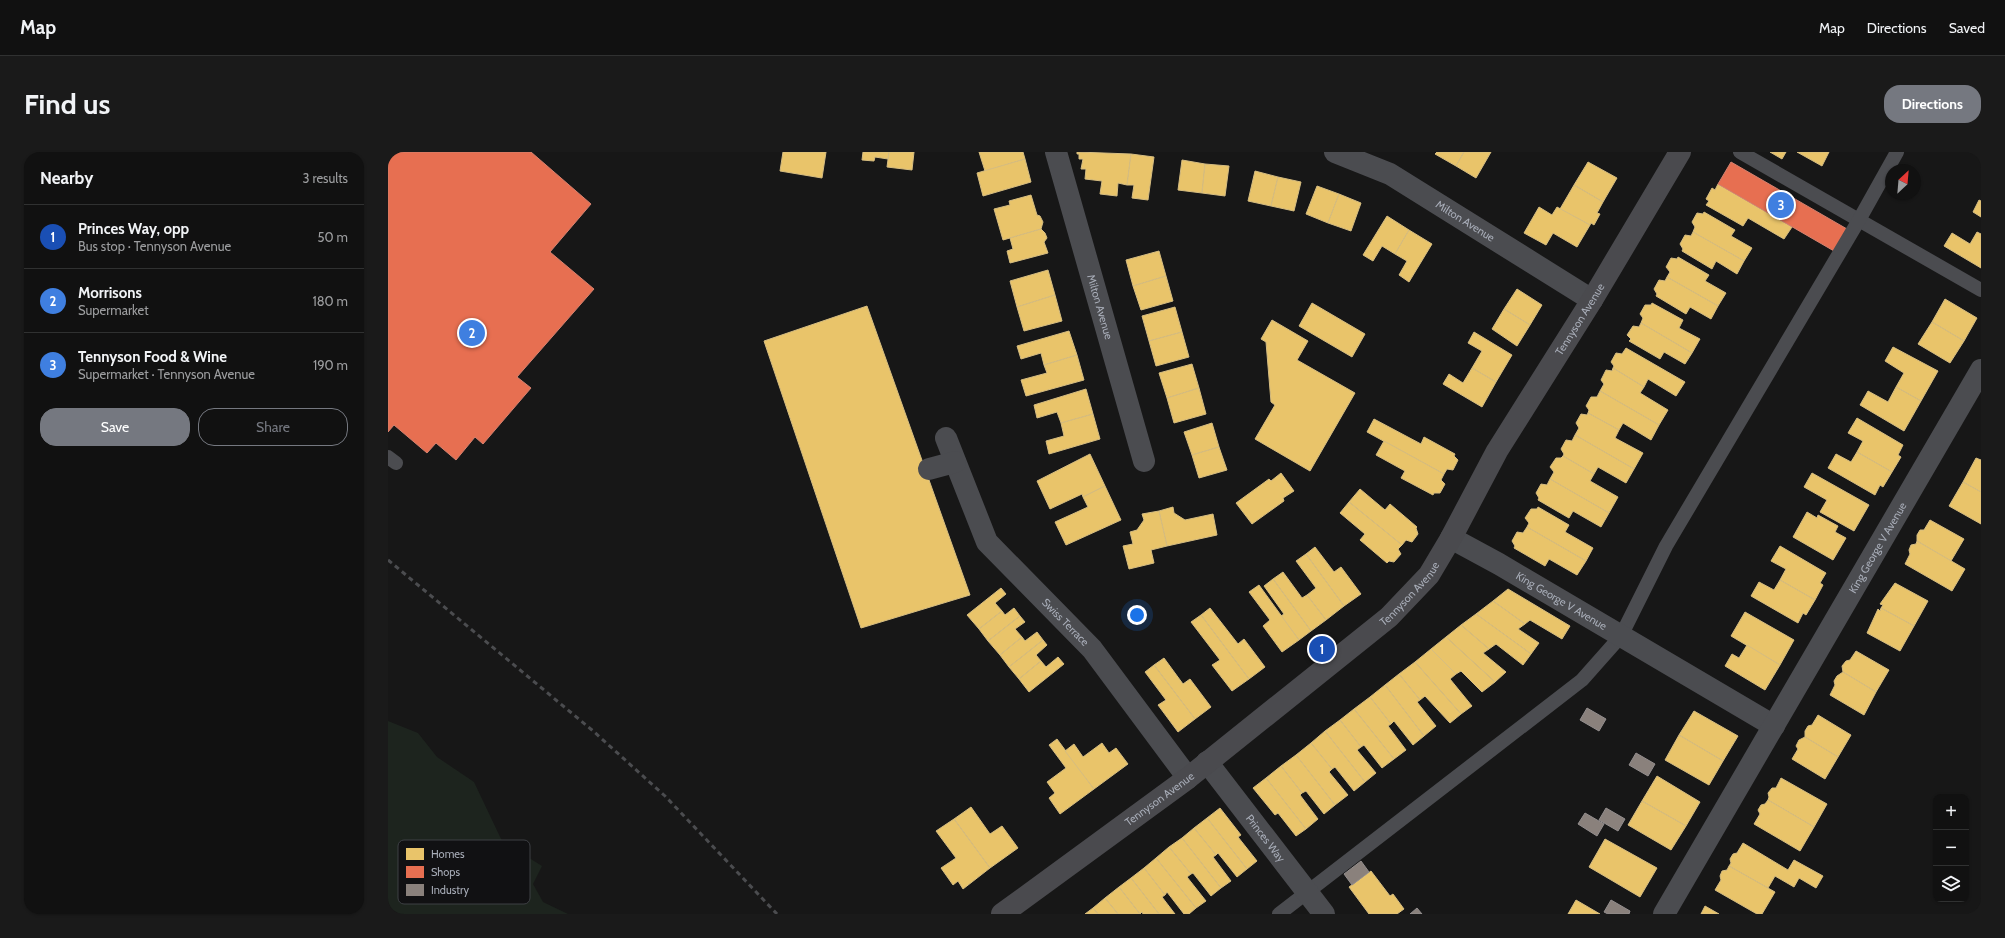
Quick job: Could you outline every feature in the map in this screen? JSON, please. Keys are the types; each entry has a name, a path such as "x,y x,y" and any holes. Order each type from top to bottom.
{"main road":[{"name":"Tennyson Avenue","path":"1002,914 1188,778 1389,618 1429,575 1451,538 1497,452 1592,300 1680,152"}],"street":[{"name":"Milton Avenue","path":"1056,152 1144,461"},
{"name":"Milton Avenue","path":"1335,152 1390,174 1592,300"},
{"name":"King George V Avenue","path":"1664,914 1981,370"},
{"name":"Swiss Terrace","path":"946,438 987,542 1092,649 1188,778"},
{"path":"930,469 955,462"},
{"name":"King George V Avenue","path":"1451,538 1500,564 1774,726"},
{"name":"Princes Way","path":"1207,762 1324,914"}],"lane":[{"path":"1740,152 1981,290"},
{"path":"1279,914 1582,680 1621,636 1666,546 1859,220 1897,152"}],"shaded area":[{"path":"388,721 418,733 437,757 474,782 502,840 398,840 398,904 530,904 530,858 542,866 533,884 543,902 568,914 388,914"}],"building: Homes":[{"path":"783,152 826,152 822,178 780,171"},
{"path":"863,152 889,152 888,159 875,157 874,161 862,160"},
{"path":"889,152 914,152 912,170 887,167"},
{"path":"979,152 1023,152 1025,159 985,171"},
{"path":"1077,152 1131,154 1127,185 1118,183 1117,196 1100,194 1102,181 1085,179 1086,169 1081,169 1083,159 1079,159 1079,154 1077,154"},
{"path":"1437,152 1464,152 1456,166 1435,154"},
{"path":"1464,152 1491,152 1476,178 1456,166"},
{"path":"1770,152 1786,152 1782,159"},
{"path":"1797,152 1829,152 1822,166"},
{"path":"1131,154 1154,157 1148,200 1132,198 1134,185 1127,185"},
{"path":"1025,159 1031,182 983,196 977,173"},
{"path":"1182,160 1205,164 1202,193 1178,190"},
{"path":"1588,162 1617,178 1603,202 1574,185"},
{"path":"1205,164 1229,166 1225,196 1202,193"},
{"path":"1255,171 1278,177 1271,206 1248,201"},
{"path":"1278,177 1301,182 1294,211 1271,206"},
{"path":"1718,184 1792,227 1784,239 1748,218 1743,226 1706,205 1709,201 1706,199 1712,188 1715,190"},
{"path":"1574,185 1603,202 1597,213 1600,214 1594,225 1591,223 1590,225 1560,209"},
{"path":"1317,186 1339,194 1328,223 1306,214"},
{"path":"1339,194 1361,203 1351,231 1328,223"},
{"path":"1031,195 1037,215 1040,216 1043,222 1041,229 1003,240 994,209 1010,205 1009,201"},
{"path":"1979,200 1981,201 1981,217 1973,212"},
{"path":"1539,207 1552,215 1557,207 1590,225 1577,247 1553,233 1546,245 1524,233"},
{"path":"1704,212 1735,230 1731,236 1752,248 1744,261 1693,232 1695,227 1692,222 1697,213 1703,214"},
{"path":"1387,216 1409,230 1395,254 1382,246 1373,261 1363,255"},
{"path":"1041,229 1047,238 1044,242 1048,253 1010,263 1007,251 1013,249 1010,238"},
{"path":"1409,230 1432,244 1409,282 1399,275 1407,261 1395,254"},
{"path":"1693,232 1744,261 1737,274 1716,261 1712,269 1682,251 1683,249 1680,244 1685,235 1691,236"},
{"path":"1977,232 1981,234 1981,268 1944,246 1952,233 1970,244"},
{"path":"1159,251 1166,276 1133,286 1126,260"},
{"path":"1678,257 1709,275 1705,281 1726,293 1718,306 1667,277 1670,272 1666,267 1671,258 1677,259"},
{"path":"1048,270 1055,295 1017,307 1010,281"},
{"path":"1166,276 1173,301 1141,310 1133,286"},
{"path":"1667,277 1718,306 1711,319 1690,307 1686,314 1656,296 1657,294 1654,289 1659,280 1665,281"},
{"path":"1517,289 1542,305 1530,325 1504,309"},
{"path":"1055,295 1062,321 1024,331 1017,307"},
{"path":"1945,299 1977,318 1964,341 1932,322"},
{"path":"1312,303 1365,334 1352,357 1299,326"},
{"path":"1652,303 1683,320 1679,328 1700,339 1692,353 1641,323 1643,318 1640,314 1645,305 1651,305"},
{"path":"867,306 970,595 861,628 764,341"},
{"path":"1175,307 1182,332 1149,341 1142,316"},
{"path":"1504,309 1530,325 1517,346 1492,329"},
{"path":"1272,320 1308,341 1297,360 1355,393 1310,471 1255,439 1275,405 1271,402 1266,342 1261,339"},
{"path":"1932,322 1964,341 1950,363 1918,344"},
{"path":"1641,323 1692,353 1685,364 1664,352 1660,359 1629,341 1631,339 1627,335 1633,326 1639,327"},
{"path":"1069,331 1077,355 1044,365 1041,353 1021,359 1017,346"},
{"path":"1182,332 1189,357 1156,366 1149,341"},
{"path":"1474,332 1512,355 1496,382 1472,368 1482,351 1468,343"},
{"path":"1893,347 1938,371 1921,401 1896,387 1904,373 1885,361"},
{"path":"1626,348 1685,382 1676,396 1648,379 1644,387 1613,368 1614,366 1611,362 1616,353 1622,354"},
{"path":"1077,355 1084,380 1026,396 1021,380 1047,373 1044,365"},
{"path":"1192,364 1199,388 1167,398 1159,373"},
{"path":"1472,368 1496,382 1482,407 1443,384 1449,374 1463,383"},
{"path":"1613,368 1644,387 1640,393 1668,410 1659,425 1600,391 1604,384 1601,380 1606,370 1612,371"},
{"path":"1896,387 1921,401 1904,431 1860,405 1868,391 1888,402"},
{"path":"1199,388 1206,414 1174,423 1167,398"},
{"path":"1086,389 1093,414 1061,423 1057,412 1037,418 1034,405"},
{"path":"1600,391 1659,425 1651,440 1623,423 1619,430 1588,413 1589,410 1586,406 1591,397 1597,397"},
{"path":"1588,413 1619,430 1615,438 1643,453 1634,469 1575,435 1579,428 1576,423 1581,414 1587,415"},
{"path":"1093,414 1100,439 1049,454 1046,441 1064,436 1061,423"},
{"path":"1857,418 1903,445 1898,455 1901,457 1892,472 1857,452 1863,441 1848,433"},
{"path":"1374,419 1421,444 1424,437 1455,454 1454,456 1458,460 1453,470 1447,469 1444,474 1367,432"},
{"path":"1212,423 1219,447 1192,455 1184,432"},
{"path":"1575,435 1634,469 1626,483 1598,467 1594,474 1563,456 1564,454 1561,449 1566,440 1572,441"},
{"path":"1384,441 1444,474 1441,480 1445,484 1440,493 1434,493 1433,495 1401,478 1405,471 1376,455"},
{"path":"1219,447 1227,470 1199,478 1192,455"},
{"path":"1857,452 1892,472 1883,487 1880,485 1875,495 1828,468 1836,454 1851,462"},
{"path":"1090,454 1105,486 1083,497 1082,494 1050,509 1037,481"},
{"path":"1563,456 1594,474 1590,481 1618,497 1609,513 1550,479 1554,472 1550,467 1556,458 1561,458"},
{"path":"1976,458 1981,460 1981,492 1963,482"},
{"path":"1281,473 1294,491 1283,498 1284,501 1252,524 1236,503 1269,479 1271,481"},
{"path":"1812,473 1869,505 1854,531 1820,512 1827,500 1804,487"},
{"path":"1550,479 1609,513 1601,527 1573,511 1569,518 1538,500 1539,498 1536,493 1541,484 1547,485"},
{"path":"1963,482 1981,492 1981,524 1949,506"},
{"path":"1105,486 1121,520 1066,545 1055,522 1088,507 1083,497"},
{"path":"1360,489 1385,510 1390,504 1417,527 1418,534 1412,542 1406,540 1402,545 1349,502"},
{"path":"1349,502 1402,545 1398,549 1401,554 1394,562 1389,561 1387,563 1360,540 1365,534 1340,513"},
{"path":"1173,507 1174,513 1185,520 1213,514 1217,535 1167,546 1159,511"},
{"path":"1538,507 1569,525 1565,532 1593,548 1586,561 1527,527 1529,523 1525,518 1531,509 1537,509"},
{"path":"1159,511 1167,546 1151,550 1154,563 1129,569 1123,546 1133,544 1130,532 1137,530 1144,520 1142,514"},
{"path":"1807,512 1817,518 1818,515 1838,526 1835,532 1846,538 1833,560 1793,537"},
{"path":"1930,520 1964,539 1951,561 1917,541 1917,535 1920,530 1924,530"},
{"path":"1527,527 1586,561 1577,575 1549,559 1545,566 1514,548 1515,546 1512,541 1517,532 1523,533"},
{"path":"1917,541 1965,569 1952,591 1905,564 1910,554 1909,550 1911,545 1916,544"},
{"path":"1780,546 1826,573 1820,583 1823,585 1815,600 1780,580 1786,569 1771,561"},
{"path":"1315,547 1334,572 1341,567 1361,594 1344,606 1306,554"},
{"path":"1306,554 1344,606 1326,620 1307,595 1316,588 1296,561"},
{"path":"1283,572 1302,598 1307,595 1326,620 1311,631 1273,579"},
{"path":"1273,579 1311,631 1299,640 1281,616 1284,614 1264,586"},
{"path":"1780,580 1815,600 1806,615 1803,613 1798,623 1751,596 1759,582 1774,590"},
{"path":"1895,583 1928,601 1914,626 1881,608 1883,605 1880,604"},
{"path":"1259,585 1299,640 1282,652 1263,626 1270,620 1249,592"},
{"path":"1001,588 1006,594 995,603 1002,611 979,629 967,615"},
{"path":"1508,589 1570,626 1562,639 1530,620 1525,624 1493,601"},
{"path":"1493,601 1525,624 1518,629 1539,643 1531,654 1476,614"},
{"path":"1014,608 1020,616 988,641 979,629 1002,611 1005,615"},
{"path":"1210,608 1238,644 1244,639 1265,667 1249,679 1201,615"},
{"path":"1881,608 1914,626 1900,651 1867,633 1878,609 1880,611"},
{"path":"1745,612 1794,640 1780,665 1731,636"},
{"path":"1476,614 1531,654 1523,665 1496,644 1489,649 1461,625"},
{"path":"1201,615 1249,679 1232,691 1212,665 1220,660 1191,622"},
{"path":"1020,616 1025,622 1015,629 1022,637 1000,655 988,641"},
{"path":"1461,625 1489,649 1483,653 1506,672 1495,682 1446,637"},
{"path":"1037,632 1043,640 1009,667 1000,655 1022,637 1025,641"},
{"path":"1446,637 1495,682 1482,692 1461,671 1456,674 1431,649"},
{"path":"1043,640 1047,645 1036,655 1041,661 1019,679 1009,667"},
{"path":"1747,645 1780,665 1765,690 1725,666 1732,654 1739,658"},
{"path":"1431,649 1456,674 1450,679 1472,706 1461,714 1415,662"},
{"path":"1856,651 1889,670 1876,692 1843,672 1842,666 1846,661 1850,660"},
{"path":"1058,657 1064,664 1029,692 1019,679 1041,661 1046,667"},
{"path":"1164,658 1183,684 1190,679 1211,707 1195,719 1154,665"},
{"path":"1415,662 1461,714 1450,723 1425,696 1420,700 1399,674"},
{"path":"1154,665 1195,719 1178,732 1158,705 1166,700 1145,672"},
{"path":"1843,672 1876,692 1864,715 1830,695 1835,685 1834,681 1837,676"},
{"path":"1399,674 1420,700 1417,702 1436,726 1424,736 1385,685"},
{"path":"1385,685 1424,736 1413,745 1394,721 1391,724 1370,697"},
{"path":"1370,697 1391,724 1388,726 1406,750 1394,759 1354,709"},
{"path":"1354,709 1394,759 1382,768 1364,745 1361,747 1340,720"},
{"path":"1694,711 1738,736 1723,761 1679,735"},
{"path":"1818,715 1851,735 1838,757 1805,737 1805,731 1808,726 1812,725"},
{"path":"1340,720 1361,747 1357,750 1376,773 1365,782 1325,731"},
{"path":"1325,731 1365,782 1354,791 1335,767 1332,769 1311,743"},
{"path":"1679,735 1723,761 1709,785 1665,760"},
{"path":"1805,737 1838,757 1825,779 1792,759 1798,749 1796,746 1799,740"},
{"path":"1057,739 1094,789 1060,814 1049,798 1055,793 1047,782 1066,768 1049,745"},
{"path":"1102,743 1109,753 1116,748 1128,764 1094,789 1065,751 1074,744 1083,757"},
{"path":"1311,743 1332,769 1329,772 1348,795 1335,805 1296,755"},
{"path":"1296,755 1335,805 1324,814 1306,791 1302,793 1281,766"},
{"path":"1281,766 1302,793 1300,795 1318,819 1306,829 1266,778"},
{"path":"1657,776 1700,802 1686,826 1642,801"},
{"path":"1266,778 1306,829 1296,836 1278,813 1275,815 1253,788"},
{"path":"1781,778 1827,804 1814,827 1768,800 1768,793 1772,788 1776,788"},
{"path":"1768,800 1814,827 1800,851 1754,824 1760,814 1758,810 1761,805 1765,804"},
{"path":"1642,801 1686,826 1671,850 1628,825"},
{"path":"971,807 990,834 1002,826 1018,848 990,868 954,819"},
{"path":"1220,808 1241,835 1238,837 1257,861 1247,869 1207,818"},
{"path":"1207,818 1247,869 1237,877 1218,853 1216,855 1194,828"},
{"path":"954,819 990,868 963,889 958,881 953,885 941,868 956,858 936,831"},
{"path":"1194,828 1216,855 1213,857 1231,881 1221,888 1182,838"},
{"path":"1182,838 1221,888 1211,896 1193,873 1191,874 1169,847"},
{"path":"1605,839 1657,868 1640,897 1589,867"},
{"path":"1743,843 1788,870 1794,860 1823,876 1816,888 1799,878 1794,887 1775,876 1768,888 1729,866 1731,863 1730,859 1733,854 1737,853"},
{"path":"1169,847 1191,874 1187,877 1206,901 1196,908 1156,858"},
{"path":"1156,858 1196,908 1189,914 1184,914 1167,892 1165,895 1144,868"},
{"path":"1729,866 1775,892 1762,914 1757,914 1715,890 1721,880 1720,876 1722,871 1727,870"},
{"path":"1144,868 1165,895 1162,897 1175,914 1159,914 1131,878"},
{"path":"1371,871 1390,896 1393,894 1404,909 1397,914 1369,914 1349,887"},
{"path":"1131,878 1159,914 1143,914 1142,912 1140,914 1119,887"},
{"path":"1119,887 1140,914 1118,914 1105,898"},
{"path":"1105,898 1118,914 1098,914 1093,908"},
{"path":"1576,900 1600,914 1568,914"},
{"path":"1705,906 1719,914 1701,914"},
{"path":"1093,908 1098,914 1085,914"}],"building: Shops":[{"path":"388,152 531,152 591,204 550,252 594,289 517,377 531,388 483,444 475,437 456,460 436,443 427,453 394,425 388,432"},
{"path":"1731,162 1847,229 1834,251 1718,184"}],"building: Industry":[{"path":"1587,708 1606,719 1599,731 1580,720"},
{"path":"1636,753 1655,764 1648,776 1629,765"},
{"path":"1606,808 1625,819 1618,831 1599,820"},
{"path":"1585,813 1604,824 1597,836 1578,824"},
{"path":"1361,861 1369,872 1352,885 1344,874"},
{"path":"1611,900 1630,911 1629,914 1608,914 1604,912"},
{"path":"1417,908 1422,914 1410,914"}],"railway":[{"path":"388,560 592,730 665,796 777,914"}],"place":[{"name":"Tennyson Food & Wine","path":"1781,205"},
{"name":"Morrisons","path":"472,333"},
{"name":"Princes Way, opp","path":"1322,649"}]}
